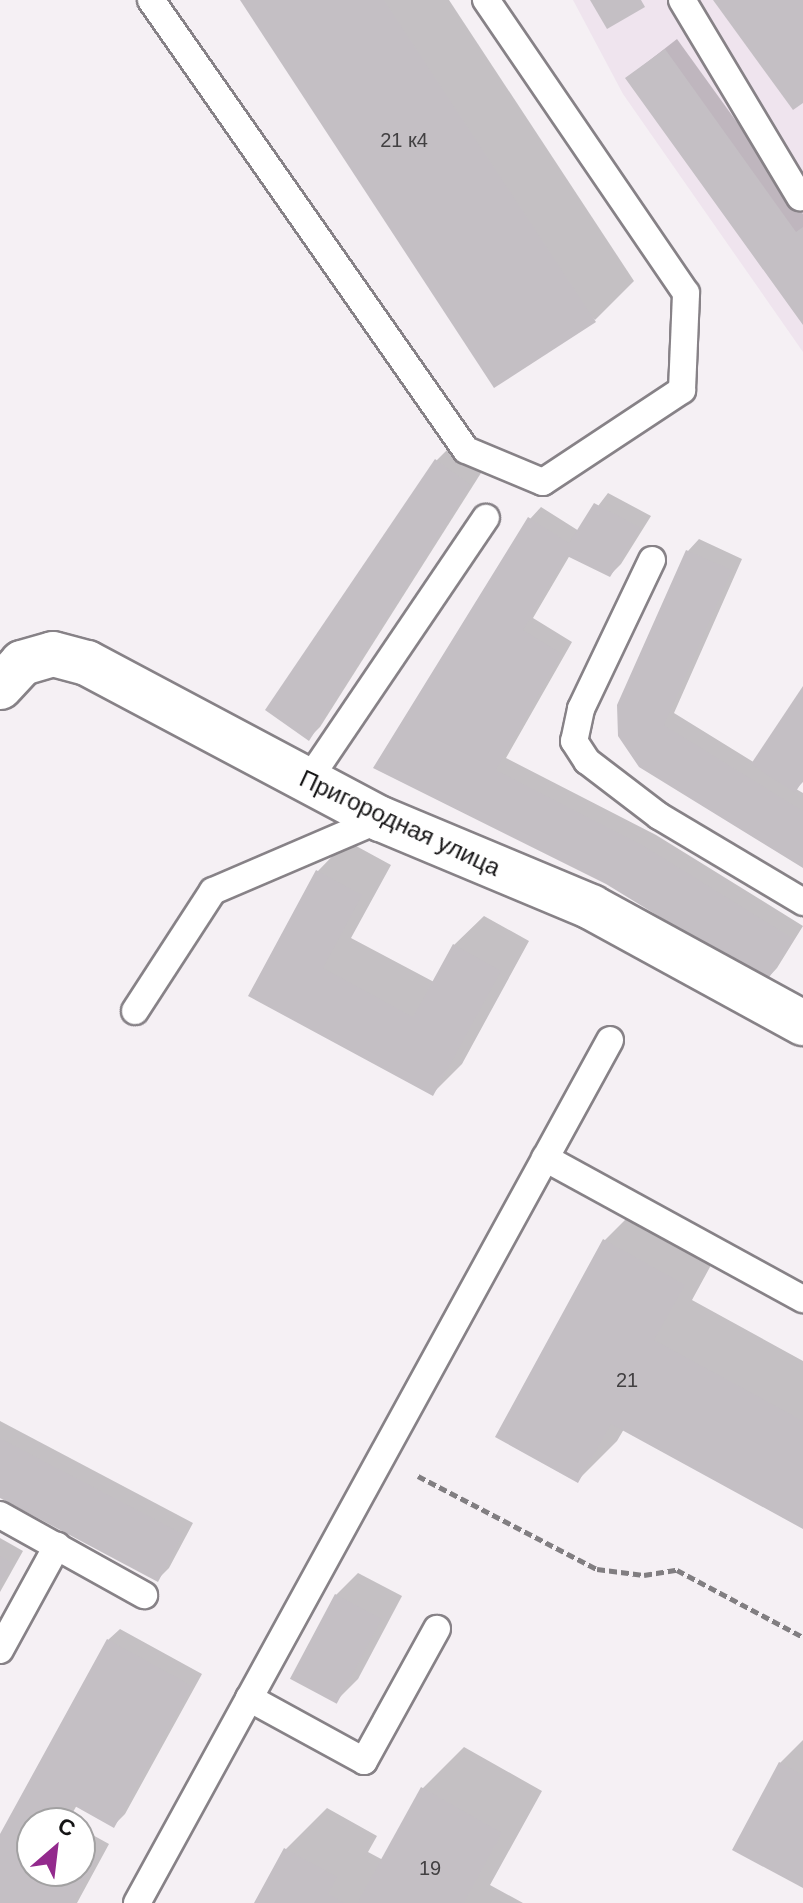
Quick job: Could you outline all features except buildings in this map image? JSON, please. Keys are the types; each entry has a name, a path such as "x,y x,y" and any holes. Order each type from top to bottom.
{"street":[{"name":"Пригородная улица","path":"0,687 22,663 53,654 87,663 381,819 591,907 803,1023"}],"lane":[{"path":"151,0 466,450 543,482 682,390 686,293 486,0"},
{"path":"682,0 800,197"},
{"path":"307,782 486,518"},
{"path":"652,560 581,709 574,741 587,761 659,816 803,902"},
{"path":"135,1011 213,891 381,819"},
{"path":"137,1903 610,1040"},
{"path":"545,1158 803,1299"},
{"path":"0,1515 144,1595"},
{"path":"0,1650 57,1546"},
{"path":"249,1698 364,1761 437,1629"}],"path":[{"path":"381,1457 597,1569 644,1575 677,1570 803,1637"}],"shaded area":[{"path":"573,0 803,0 803,352 623,94"}]}
